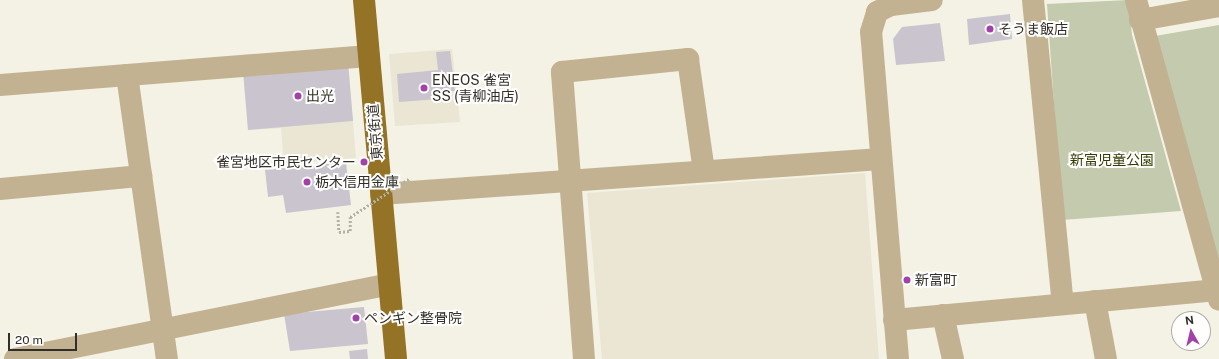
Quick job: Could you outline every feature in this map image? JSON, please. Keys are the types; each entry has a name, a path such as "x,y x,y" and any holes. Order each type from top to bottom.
{"highway":[{"name":"東京街道","path":"364,0 380,194 396,359"}],"street":[{"path":"898,359 871,32 877,12 891,5 932,0"},
{"path":"1033,0 1062,304"},
{"path":"894,320 1095,301 1217,295 1138,10 1219,6"},
{"path":"0,85 369,56"},
{"path":"584,359 569,182 562,72 688,59 704,171"},
{"path":"127,75 167,359"},
{"path":"380,194 569,182 881,159"},
{"path":"0,189 141,176"},
{"path":"16,359 163,327 389,284"},
{"path":"1095,301 1106,359"},
{"path":"943,315 953,359"}],"path":[{"path":"338,212 339,232 350,231 350,217 410,178"}],"shaded area":[{"name":"ENEOS 雀宮 SS (青柳油店)","path":"452,49 460,122 395,126 389,54"},
{"name":"出光","path":"348,62 356,158 284,164 281,128 248,130 243,71"},
{"path":"865,173 879,359 602,359 587,193"}],"green space":[{"name":"新富児童公園","path":"1128,0 1132,35 1181,211 1062,220 1047,4"},
{"path":"1219,25 1219,259 1155,36"}],"building":[{"name":"そうま飯店","path":"1010,14 1012,39 969,45 967,19"},
{"path":"940,23 945,61 896,65 893,39 902,27"},
{"path":"450,51 455,91 438,91 439,99 399,102 397,74 438,70 436,52"},
{"name":"出光","path":"348,62 353,121 248,130 243,71"},
{"name":"栃木信用金庫","path":"346,162 351,205 286,213 283,195 268,197 265,170"},
{"path":"364,307 368,344 290,351 284,314"},
{"path":"367,349 368,359 350,359 349,351"}],"place":[{"name":"そうま飯店","path":"990,29"},
{"name":"ENEOS 雀宮 SS (青柳油店)","path":"424,88"},
{"name":"出光","path":"298,96"},
{"name":"雀宮地区市民センター","path":"364,162"},
{"name":"栃木信用金庫","path":"307,182"},
{"name":"新富町","path":"907,280"},
{"name":"ペンギン整骨院","path":"356,318"}]}
